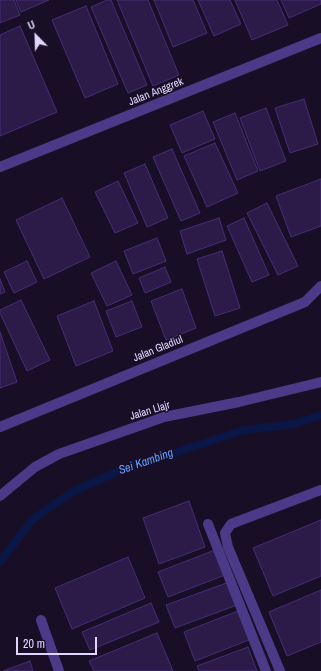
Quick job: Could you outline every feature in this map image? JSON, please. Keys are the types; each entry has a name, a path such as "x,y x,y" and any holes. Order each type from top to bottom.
{"street":[{"name":"Jalan Anggrek","path":"0,167 321,38"},
{"name":"Jalan Gladiul","path":"0,427 305,302 321,286"},
{"name":"Jalan Llajr","path":"0,496 36,467 59,454 164,417 239,402 321,382"},
{"path":"280,671 228,547 225,533 231,524 321,490"},
{"path":"208,524 266,671"},
{"path":"41,620 58,671"}],"building":[{"path":"0,0 14,0 20,15 0,23"},
{"path":"16,0 49,0 21,12"},
{"path":"107,0 111,0 147,85 128,93 91,7"},
{"path":"117,0 148,0 179,75 153,86"},
{"path":"154,0 193,0 207,33 173,47"},
{"path":"198,0 230,0 241,24 214,36"},
{"path":"235,0 277,0 288,25 252,40"},
{"path":"281,0 321,0 321,4 289,18"},
{"path":"86,6 118,84 85,98 52,20"},
{"path":"20,26 57,112 0,136 0,35"},
{"path":"304,99 318,144 290,153 275,108"},
{"path":"266,108 286,161 260,171 240,118"},
{"path":"203,111 215,139 182,153 170,125"},
{"path":"235,113 258,171 237,180 213,122"},
{"path":"215,143 238,193 207,207 184,156"},
{"path":"172,149 200,213 181,221 153,157"},
{"path":"145,164 168,218 147,227 124,173"},
{"path":"321,179 321,226 291,237 276,196"},
{"path":"118,181 138,223 115,233 95,192"},
{"path":"62,198 90,257 44,279 16,220"},
{"path":"267,203 298,266 278,275 247,213"},
{"path":"219,218 226,240 187,254 180,231"},
{"path":"244,218 269,275 252,282 227,226"},
{"path":"157,238 166,261 133,274 124,251"},
{"path":"222,251 240,308 215,316 197,259"},
{"path":"27,261 37,282 14,293 4,272"},
{"path":"116,261 132,295 107,306 91,273"},
{"path":"165,267 171,282 145,293 139,278"},
{"path":"0,279 5,292 0,294"},
{"path":"182,289 196,328 166,340 151,301"},
{"path":"21,300 50,360 27,371 0,313 0,310"},
{"path":"94,301 113,351 76,366 57,316"},
{"path":"132,301 142,327 116,337 106,311"},
{"path":"0,332 17,382 0,388"},
{"path":"189,501 205,547 159,564 143,518"},
{"path":"321,520 321,576 273,596 253,548"},
{"path":"215,550 225,575 168,597 158,572"},
{"path":"128,557 145,598 72,629 55,588"},
{"path":"229,582 237,605 175,628 166,605"},
{"path":"321,590 321,642 287,656 269,612"},
{"path":"151,603 159,622 90,650 82,632"},
{"path":"238,611 249,640 195,661 184,632"},
{"path":"157,633 173,671 94,671 89,661"},
{"path":"248,647 257,671 199,671 197,666"},
{"path":"30,661 33,671 3,671"}],"waterway":[{"name":"Sei Kambing","path":"0,562 32,520 72,492 116,472 244,430 294,424 321,415"}]}
